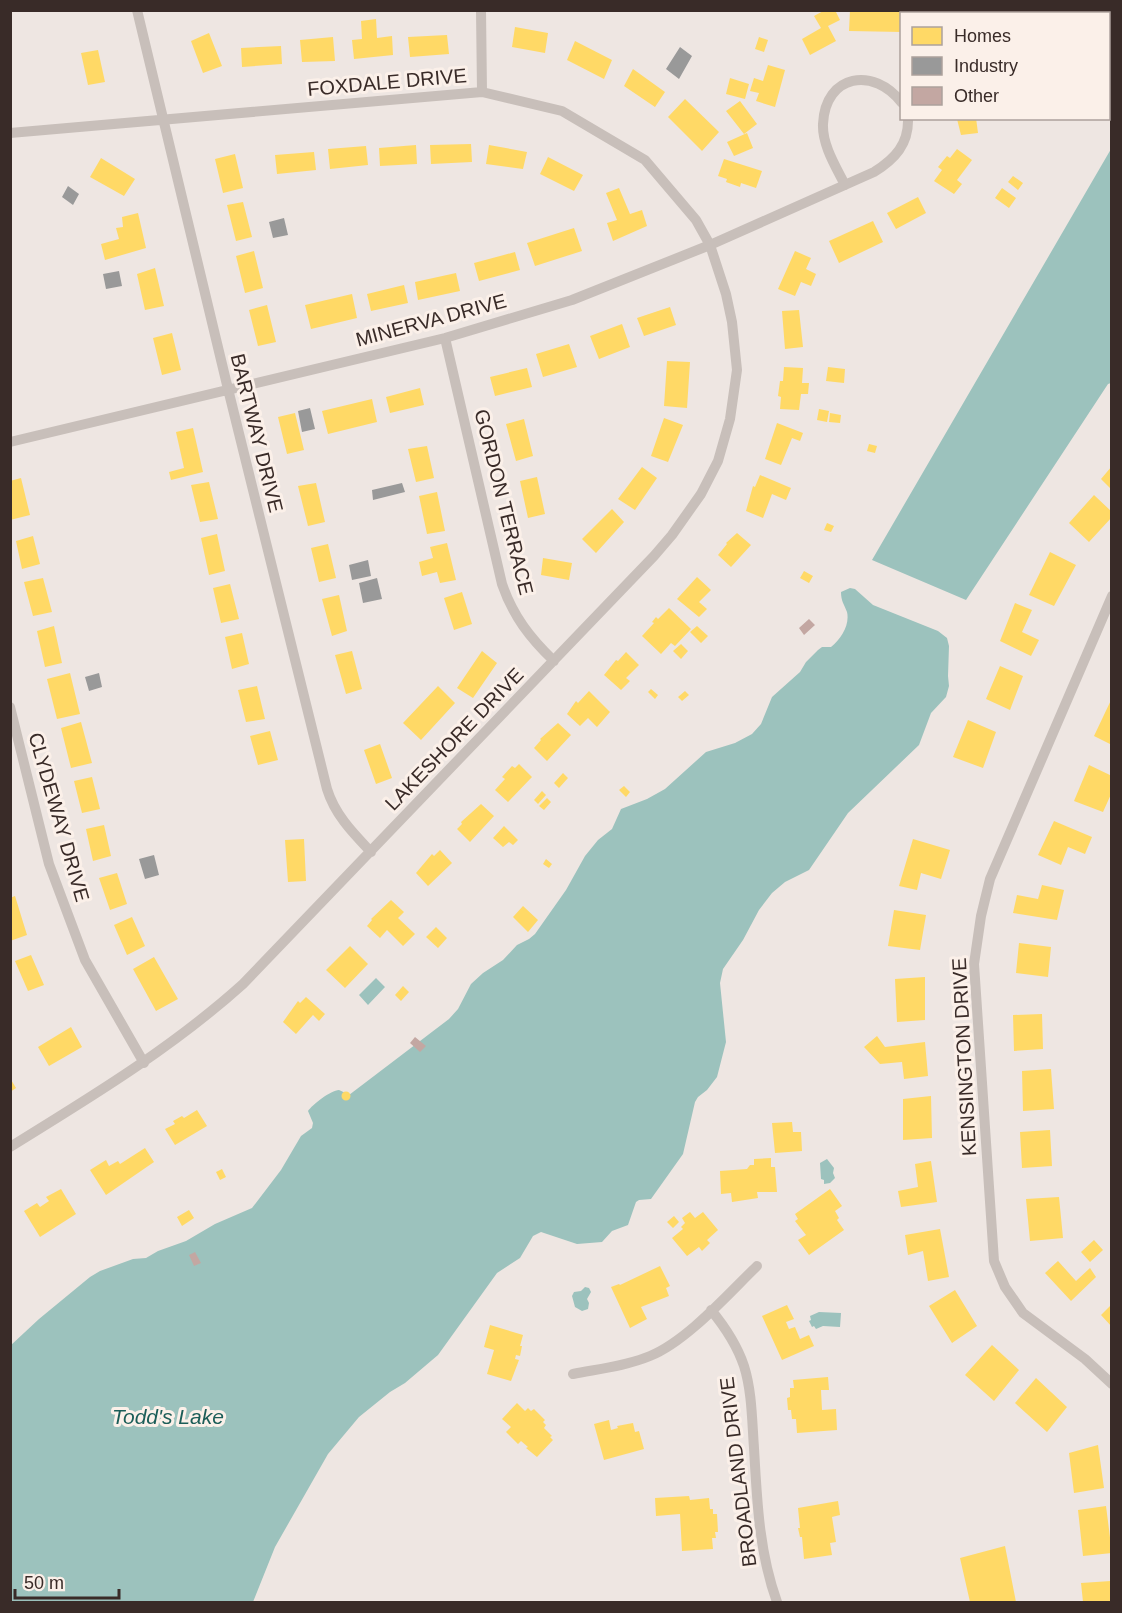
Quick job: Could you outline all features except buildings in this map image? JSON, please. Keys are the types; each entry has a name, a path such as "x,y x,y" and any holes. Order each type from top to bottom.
{"street":[{"name":"BARTWAY DRIVE","path":"137,10 327,789 338,814 371,852"},
{"path":"481,10 482,92"},
{"path":"845,185 832,159 823,131 826,108 833,93 848,82 872,80 886,87 900,100"},
{"name":"FOXDALE DRIVE","path":"10,133 482,92 562,111 645,160 696,220 710,245"},
{"name":"MINERVA DRIVE","path":"10,442 445,338 572,300 710,245 874,172 900,150 907,136 908,120"},
{"name":"LAKESHORE DRIVE","path":"10,1147 144,1063 195,1026 243,984 672,535 701,495 718,461 730,419 737,370 730,312 710,245"},
{"name":"GORDON TERRACE","path":"445,338 502,584 520,624 554,661"},
{"name":"KENSINGTON DRIVE","path":"1112,596 990,879 981,916 974,964 994,1261 1005,1287 1023,1313 1084,1359 1112,1384"},
{"name":"CLYDEWAY DRIVE","path":"10,707 49,864 85,960 144,1063"},
{"path":"573,1374 621,1365 650,1356 669,1346 757,1266"},
{"name":"BROADLAND DRIVE","path":"711,1310 729,1335 744,1366 752,1411 760,1534 766,1568 777,1602"}],"water":[{"path":"1111,149 1111,383 1108,384 966,600 872,560"},
{"name":"Todd's Lake","path":"850,588 855,589 873,605 938,631 947,638 949,686 946,697 931,713 919,745 848,813 809,870 785,882 772,893 723,969 720,983 726,1042 717,1077 695,1102 683,1154 651,1199 636,1202 628,1225 612,1231 602,1242 577,1244 541,1232 533,1236 520,1258 497,1273 438,1355 359,1417 328,1454 275,1547 253,1602 11,1602 10,1346 39,1319 100,1271 133,1259 146,1258 252,1208 281,1170 301,1136 312,1128 313,1123 308,1111 310,1108 331,1092 339,1090 349,1095 449,1019 458,1009 471,984 503,960 517,945 535,934 566,890 585,856 598,840 612,829 621,809 665,789 706,752 735,743 752,734 761,724 772,697 800,672 818,650 822,647 831,647 841,636 848,617 841,592"},
{"path":"376,978 385,987 368,1005 359,995"},
{"path":"827,1159 834,1168 835,1178 830,1183 824,1184 824,1180 821,1179 820,1163"},
{"path":"585,1287 591,1292 587,1299 588,1309 582,1311 575,1307 572,1296 574,1292 581,1291"},
{"path":"819,1312 841,1313 840,1327 823,1326 816,1329 812,1327 809,1321 810,1316"}]}
